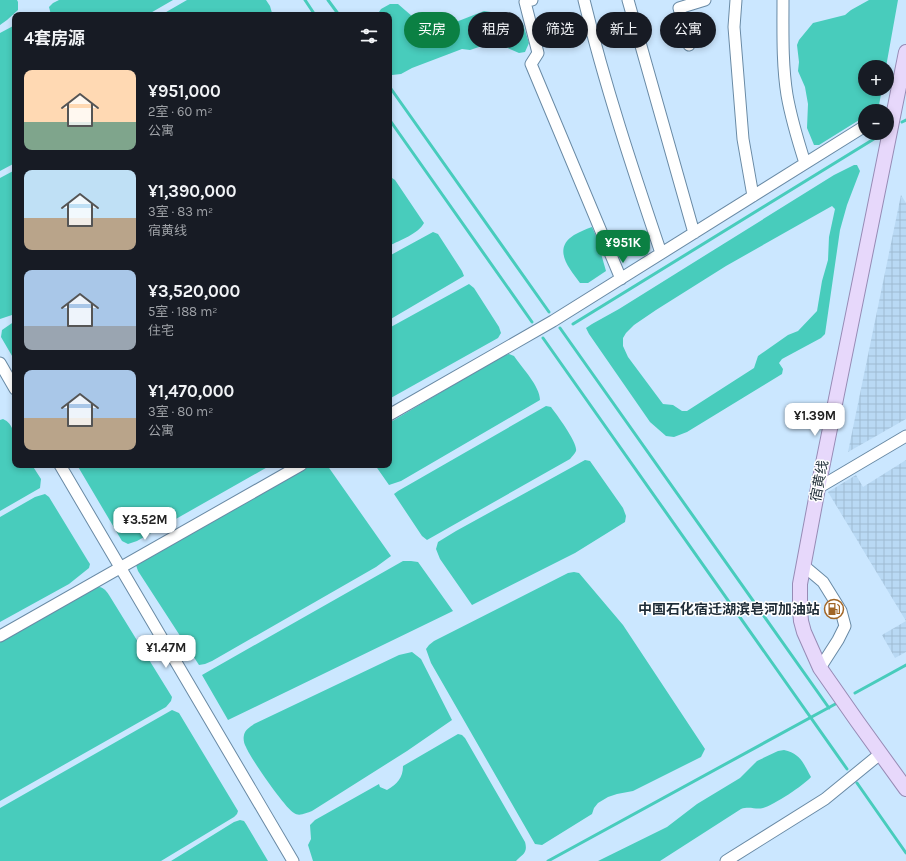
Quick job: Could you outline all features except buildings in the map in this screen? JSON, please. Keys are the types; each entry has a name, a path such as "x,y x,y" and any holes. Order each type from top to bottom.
{"main road":[{"name":"宿黄线","path":"906,52 800,584 801,621 808,642 820,668 906,789"}],"street":[{"path":"532,0 525,2 538,53 531,64 621,279"},
{"path":"584,0 636,179 661,254"},
{"path":"628,0 694,233"},
{"path":"680,12 679,8 705,0"},
{"path":"736,0 734,27 743,139 753,196"},
{"path":"783,0 783,48 787,94 796,134 805,163"},
{"path":"392,413 553,321 858,130"},
{"path":"0,363 12,384"},
{"path":"818,488 906,436"},
{"path":"62,468 292,861"},
{"path":"0,636 296,468"},
{"path":"804,566 823,582 841,611 845,626 820,668"},
{"path":"726,861 825,799 880,754"}],"shaded area":[{"path":"0,0 17,0 18,10 16,12 12,12 12,15 0,25"},
{"path":"59,0 173,0 152,12 50,12 49,7"},
{"path":"187,0 266,0 272,12 166,12"},
{"path":"869,0 898,0 887,60 858,60 858,96 881,96 879,104 858,104 858,121 819,145 814,145 807,128 808,104 805,87 798,71 799,62 797,45 799,40 813,23 845,15"},
{"path":"390,4 398,4 407,12 404,12 404,48 460,48 460,20 468,17 468,48 476,48 470,50 462,49 412,68 401,74 392,75 392,12 379,12 381,9"},
{"path":"12,27 12,165 0,171 0,33"},
{"path":"524,27 529,43 525,52 519,53 508,48 524,48"},
{"path":"854,165 857,165 860,171 847,205 840,230 825,334 821,338 782,359 779,363 783,369 782,374 687,432 674,437 666,436 650,422 586,328 834,175","holes":["832,206 835,209 829,237 828,260 822,281 817,311 798,331 788,335 758,356 754,368 687,411 682,411 673,405 663,404 628,357 623,346 623,338 626,333 634,325 656,310 726,266"]},
{"path":"12,172 12,315 0,319 0,178"},
{"path":"392,178 395,180 424,223 413,234 392,244"},
{"path":"901,195 906,203 906,419 848,452"},
{"path":"592,227 606,271 588,283 580,283 567,265 563,252 564,246 567,240 574,235"},
{"path":"433,232 438,234 464,276 392,318 392,254"},
{"path":"469,284 474,288 499,327 501,333 498,338 392,397 392,326"},
{"path":"12,323 12,356 1,337 2,330"},
{"path":"509,354 514,356 530,377 537,389 540,400 401,481 389,485 377,468 392,468 392,421 502,356"},
{"path":"546,406 551,407 574,442 576,451 570,459 427,540 422,536 394,494"},
{"path":"3,419 12,427 12,468 34,468 41,479 40,488 0,511 0,420"},
{"path":"585,460 590,461 623,508 626,516 625,522 575,553 472,605 440,559 436,549 438,542"},
{"path":"906,460 906,621 828,492 856,475 863,487"},
{"path":"79,468 266,468 137,541 128,544 122,541"},
{"path":"306,468 329,468 391,556 376,567 212,661 199,665 138,571 136,565"},
{"path":"45,494 49,497 90,564 89,568 69,584 0,622 0,517 35,497"},
{"path":"403,561 418,562 453,611 228,720 202,675"},
{"path":"568,573 579,573 623,625 705,749 701,757 633,791 608,797 598,803 592,814 542,845 535,844 431,663 426,649 434,641"},
{"path":"94,587 103,588 109,595 172,697 171,701 166,707 0,801 0,640"},
{"path":"906,621 906,652 895,658 882,635"},
{"path":"412,652 421,659 452,720 407,751 312,811 300,815 294,813 276,793 249,753 244,741 245,732 254,724 399,655"},
{"path":"172,710 179,713 238,811 234,817 161,861 0,861 0,808"},
{"path":"458,734 465,738 525,842 526,849 523,855 516,861 313,861 308,845 311,839 310,825 315,820 379,784 380,787 387,790 399,780 402,774 403,766"},
{"path":"784,750 794,754 801,760 811,777 781,799 763,808 741,809 660,861 598,861 667,827 697,804 740,778 757,761 778,751"},
{"path":"240,820 244,821 268,861 171,861 234,822"}],"waterway":[{"path":"305,0 313,12"},
{"path":"328,0 337,12"},
{"path":"392,90 549,312"},
{"path":"902,122 906,120"},
{"path":"392,123 532,322"},
{"path":"573,324 872,140"},
{"path":"560,328 829,708"},
{"path":"543,338 847,769"},
{"path":"855,693 906,665"},
{"path":"548,861 839,702"},
{"path":"857,783 906,853"}],"place":[{"name":"中国石化宿迁湖滨皂河加油站","path":"834,609"}]}
